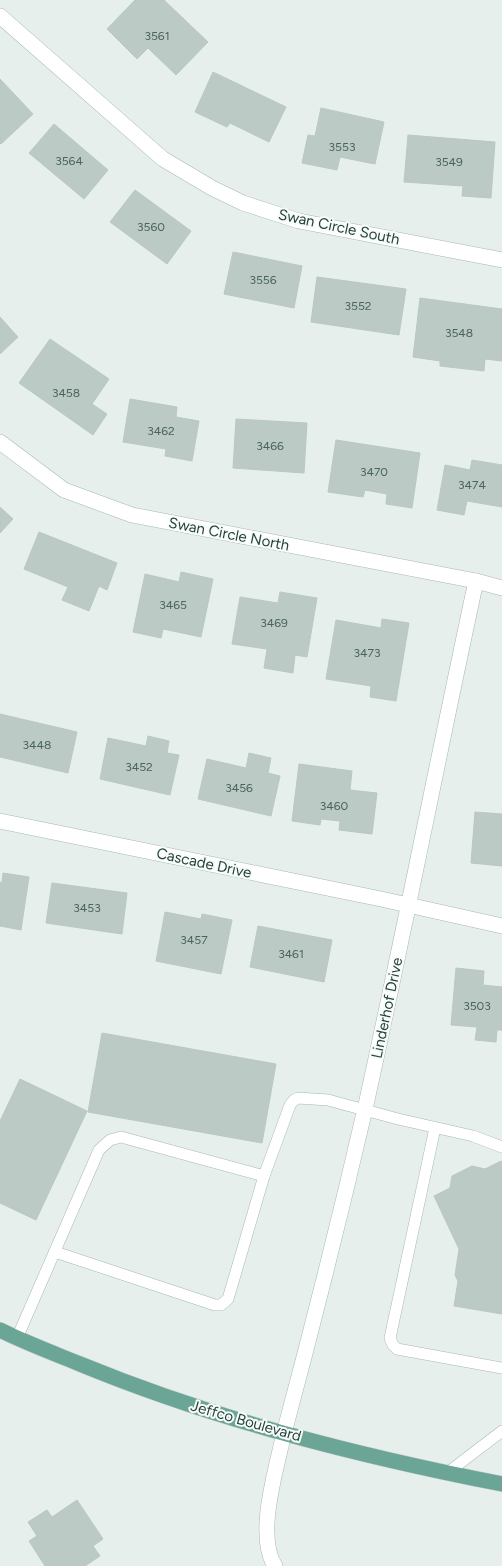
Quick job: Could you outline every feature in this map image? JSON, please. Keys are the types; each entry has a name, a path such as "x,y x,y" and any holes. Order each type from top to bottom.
{"main road":[{"name":"Jeffco Boulevard","path":"0,1330 110,1377 181,1402 360,1454 502,1484"}],"street":[{"name":"Swan Circle South","path":"0,16 164,159 212,188 243,203 299,221 502,260"},
{"name":"Swan Circle North","path":"0,442 64,490 132,515 476,581"},
{"path":"476,581 502,588"},
{"name":"Linderhof Drive","path":"275,1566 266,1539 267,1514 284,1433 326,1270 364,1110 409,905 426,813 476,581"},
{"name":"Cascade Drive","path":"0,821 409,905 502,926"}],"lane":[{"path":"55,1252 215,1305 221,1305 228,1299 264,1176 290,1105 298,1098 328,1100 473,1136 502,1147"},
{"path":"435,1128 390,1338 392,1345 397,1349 502,1368"},
{"path":"17,1338 99,1150 110,1140 120,1137 264,1176"},
{"path":"447,1473 502,1432"}],"building":[{"path":"135,0 164,0 208,42 176,75 148,48 137,59 107,29"},
{"path":"213,72 286,107 269,142 230,123 227,127 195,112"},
{"path":"0,79 33,114 1,144 0,143"},
{"path":"321,108 384,122 375,164 340,157 337,170 302,163 308,135 315,136"},
{"path":"54,124 108,170 84,199 29,153"},
{"path":"408,135 495,142 491,198 462,196 463,186 404,182"},
{"path":"135,190 191,231 167,264 110,222"},
{"path":"233,252 302,266 294,308 224,294"},
{"path":"317,277 406,289 399,335 311,322"},
{"path":"420,298 502,309 502,361 485,359 484,371 440,366 440,361 413,357"},
{"path":"0,317 18,337 0,354"},
{"path":"50,339 109,379 92,404 107,414 93,435 19,383"},
{"path":"130,399 177,407 176,417 199,421 192,461 165,456 166,449 123,442"},
{"path":"236,419 307,423 304,473 233,468"},
{"path":"336,440 420,453 412,508 386,504 387,494 365,490 363,497 328,492"},
{"path":"472,460 502,465 502,507 467,501 464,515 437,510 445,465 470,470"},
{"path":"0,507 13,519 0,533"},
{"path":"39,532 117,563 107,590 99,586 89,611 62,600 68,587 24,569"},
{"path":"181,572 213,579 201,637 163,629 161,638 133,632 145,574 179,582"},
{"path":"280,592 317,598 307,657 295,655 293,673 264,668 267,649 232,644 240,597 278,603"},
{"path":"382,619 409,623 396,701 370,697 371,686 326,679 336,620 381,628"},
{"path":"0,714 77,732 68,773 0,757"},
{"path":"148,736 169,741 167,753 179,755 170,795 100,779 108,738 146,746"},
{"path":"249,753 271,758 268,773 280,776 271,816 198,799 207,759 246,768"},
{"path":"299,764 352,771 350,790 377,793 372,834 339,830 340,821 321,819 320,825 292,821"},
{"path":"475,812 502,814 502,866 471,863"},
{"path":"3,873 29,877 21,930 0,926 0,882 2,883"},
{"path":"52,883 127,893 122,934 46,923"},
{"path":"165,912 201,919 202,914 232,920 221,974 156,961"},
{"path":"258,926 332,940 324,982 250,967"},
{"path":"456,968 484,971 483,985 502,987 502,1030 497,1030 496,1042 475,1040 477,1027 451,1025"},
{"path":"102,1033 276,1064 262,1143 88,1112"},
{"path":"20,1079 87,1111 36,1220 0,1203 0,1121"},
{"path":"501,1161 502,1314 454,1306 458,1281 455,1275 459,1249 434,1196 450,1188 452,1176 472,1166 485,1169"},
{"path":"77,1500 103,1539 93,1546 100,1556 85,1566 45,1566 29,1541 37,1536 28,1522 47,1510 52,1517"}]}
